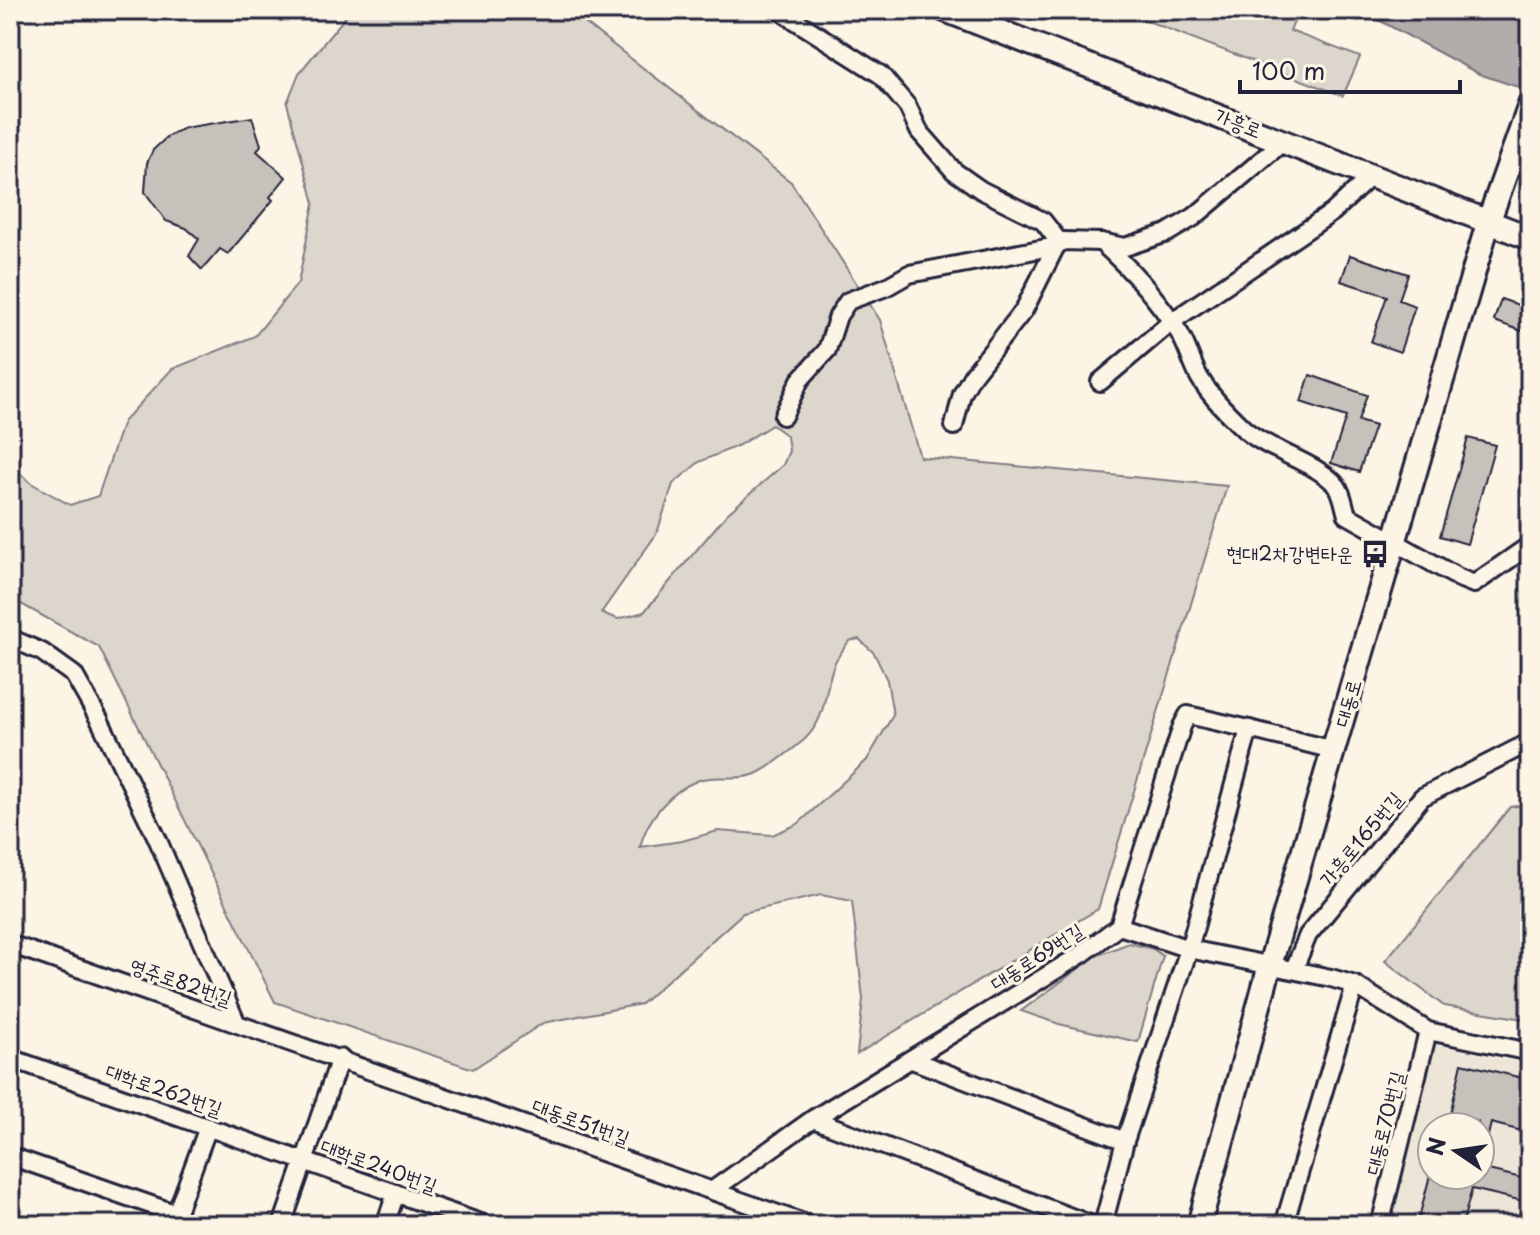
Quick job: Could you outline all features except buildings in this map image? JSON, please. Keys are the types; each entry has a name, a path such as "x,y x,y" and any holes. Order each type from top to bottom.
{"main road":[{"name":"가흥로","path":"945,10 1530,238"},
{"name":"대동로","path":"1199,1225 1270,965 1489,220 1530,105"}],"street":[{"path":"784,10 785,14 881,75 908,107 919,131 954,171 981,190 1043,221 1058,244"},
{"path":"783,416 800,380 827,350 838,316 848,301 886,287 909,274 1058,244 1101,242 1125,247 1167,233 1194,217 1284,141"},
{"path":"1100,382 1171,322 1333,212 1372,175"},
{"path":"1101,242 1130,268 1181,336 1198,376 1243,428 1258,440 1330,478 1340,489 1347,515 1474,584 1530,545"},
{"path":"954,426 962,394 972,376 1024,310 1058,244"},
{"path":"10,638 42,652 74,675 157,838 236,1022"},
{"path":"1334,750 1188,715 1119,926 1189,949 1294,969 1355,985 1428,1031 1530,1052"},
{"path":"1103,1225 1125,1141 1189,949 1249,729"},
{"name":"가흥로165번길","path":"1294,969 1308,935 1422,797 1530,742"},
{"name":"대동로69번길","path":"713,1190 813,1119 1082,954 1119,926"},
{"name":"영주로82번길","path":"10,944 340,1058"},
{"path":"1284,1225 1355,985"},
{"name":"대동로70번길","path":"1380,1225 1428,1031"},
{"name":"대학로262번길","path":"10,1058 304,1161"},
{"path":"282,1225 340,1058"},
{"name":"대동로51번길","path":"340,1058 809,1225"},
{"path":"912,1060 1125,1141"},
{"path":"813,1119 1092,1225"},
{"path":"10,1156 174,1219 208,1127"},
{"name":"대학로240번길","path":"304,1161 486,1225"},
{"path":"385,1225 396,1193"},
{"path":"757,1225 762,1208"}],"shaded area":[{"path":"351,10 568,10 791,182 880,320 920,457 1227,486 1098,909 857,1054 863,999 852,901 821,895 743,913 641,1004 543,1023 473,1069 275,1002 99,647 10,600 10,465 31,483 70,505 98,496 123,422 172,369 255,336 298,283 314,203 287,103 299,73","holes":["772,425 787,436 789,451 783,465 727,514 644,612 618,619 601,613 657,533 673,484 699,462 739,445","859,639 874,653 887,680 893,715 867,760 798,824 772,835 718,831 682,841 640,847 654,816 669,798 688,785 705,778 753,775 772,765 804,740 822,712 835,662 849,641"]},
{"path":"1119,10 1299,10 1290,31 1360,57 1343,96"},
{"path":"1360,10 1530,10 1530,91 1479,74"},
{"path":"1530,804 1530,1020 1444,1006 1385,961 1510,807"},
{"path":"1129,943 1153,949 1163,956 1138,1042 1059,1024 1021,1011 1096,956"},
{"path":"1429,1043 1530,1065 1530,1225 1388,1225"}],"place":[{"name":"현대2차강변타운","path":"1375,554"}]}
